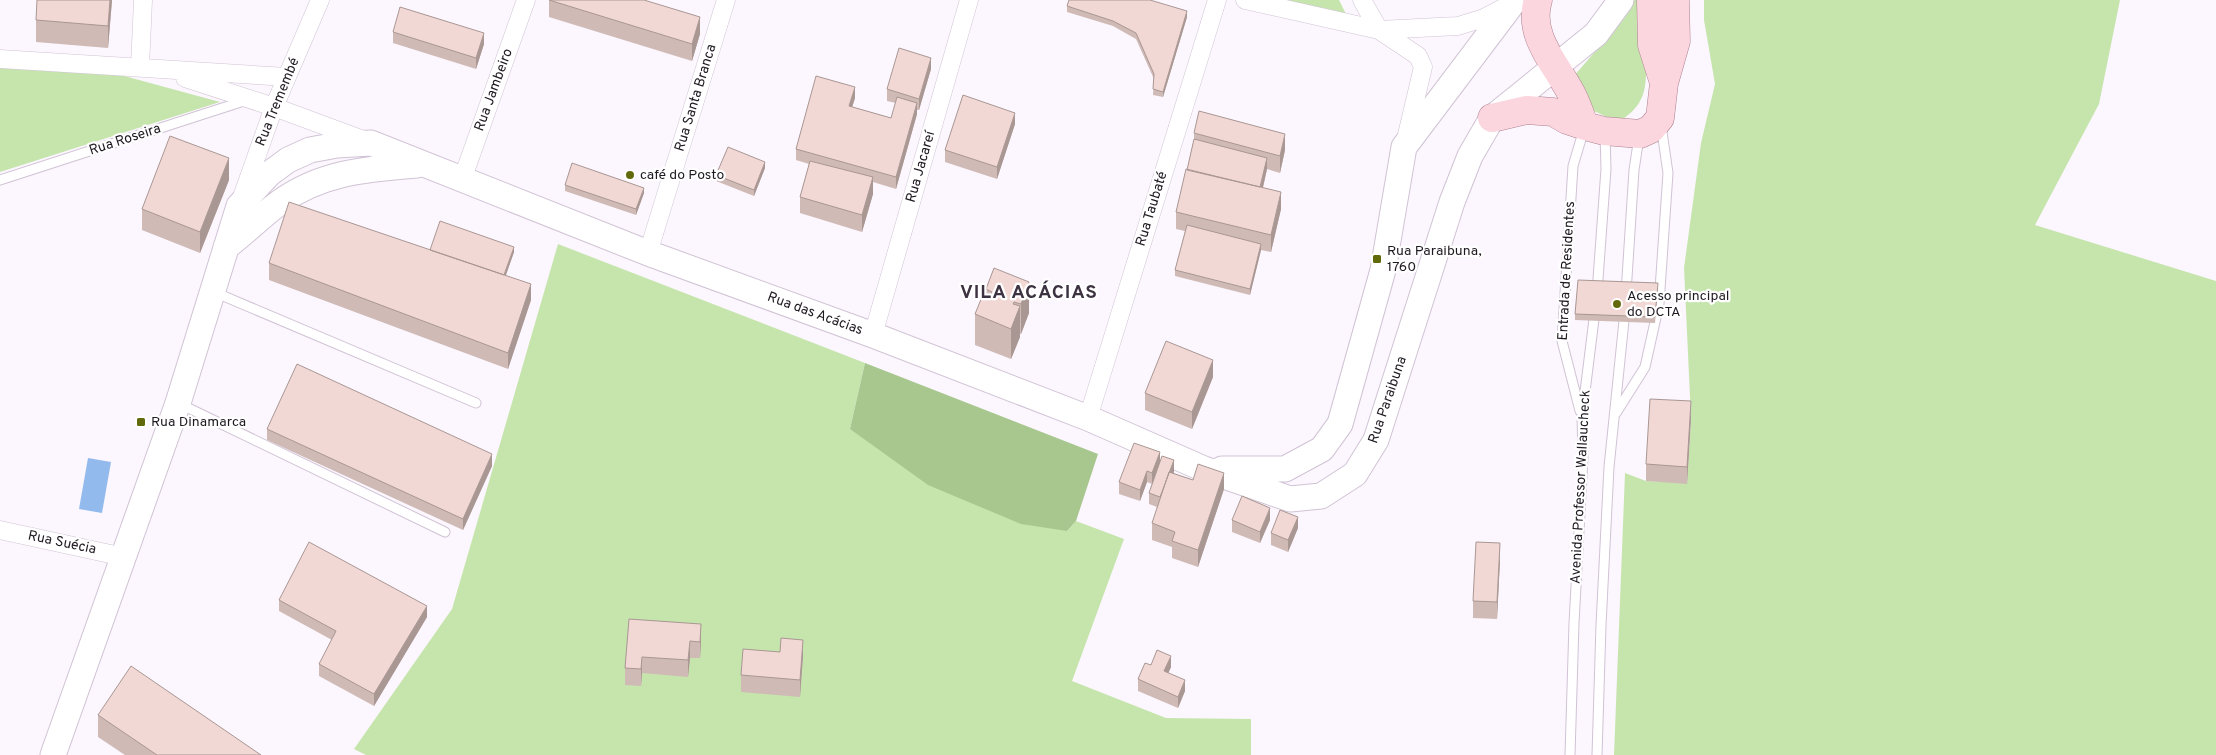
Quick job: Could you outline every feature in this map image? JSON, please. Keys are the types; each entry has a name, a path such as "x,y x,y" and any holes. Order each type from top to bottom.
{"main road":[{"path":"1538,0 1536,24 1540,41 1555,68 1595,128"},
{"name":"Rua Paraibuna","path":"1204,469 1290,499 1321,496 1355,474 1376,440 1452,202 1470,156 1492,118 1596,34 1621,0"},
{"path":"1651,0 1652,45 1664,83"},
{"path":"1492,118 1527,110 1553,112 1567,120 1595,128 1650,126 1676,42 1676,0"},
{"path":"1204,469 1285,469 1322,449 1340,424 1383,270 1404,147 1512,2"},
{"name":"Rua das Acácias","path":"226,247 239,206 269,174 288,160 310,150 337,144 371,143 648,254 873,335 1088,418 1204,469"},
{"name":"Rua das Acácias","path":"226,247 249,230 278,204 304,187 327,177 362,169 424,164"},
{"path":"53,755 178,403 226,247"}],"street":[{"path":"140,67 143,0"},
{"name":"Rua Tremembé","path":"239,206 274,107 320,0"},
{"name":"Rua Jambeiro","path":"462,180 526,0"},
{"name":"Rua Santa Branca","path":"648,254 726,0"},
{"name":"Rua Jacareí","path":"873,335 969,0"},
{"name":"Rua Taubaté","path":"1088,418 1217,0"},
{"path":"1245,0 1379,30 1458,26 1484,18 1512,2"},
{"path":"1362,0 1379,30 1418,56 1423,67 1404,147"},
{"path":"0,59 140,67 164,71 287,77"},
{"path":"164,71 274,107 371,143"},
{"name":"Rua Suécia","path":"0,530 124,556"}],"lane":[{"name":"Rua Roseira","path":"0,180 249,100"},
{"name":"Avenida Professor Wallaucheck","path":"1597,755 1609,467 1626,305 1634,170 1650,126"},
{"path":"1614,416 1645,367 1660,304 1668,172 1650,126"},
{"name":"Entrada de Residentes","path":"1582,416 1562,342 1573,166 1595,128"},
{"name":"Avenida Professor Wallaucheck","path":"1570,755 1574,623 1583,457 1582,416 1600,255 1606,168 1595,128"},
{"path":"212,291 476,403"},
{"path":"178,403 445,532"}],"green space":[{"path":"1271,0 1339,0 1349,20"},
{"path":"1629,0 1642,0 1646,77 1645,88 1638,105 1618,122 1594,111 1573,77 1606,39"},
{"path":"1704,0 2120,0 2099,104 2035,225 2216,281 2216,755 1614,755 1625,473 1646,481 1687,483 1691,418 1684,268 1701,143 1715,84 1704,20"},
{"path":"0,66 117,74 220,102 0,172"},
{"path":"558,244 865,363 850,429 1067,531 1076,521 1124,539 1072,681 1166,718 1251,719 1251,755 366,755 354,749 452,609"},
{"path":"865,363 1098,454 1076,521 1067,531 1021,524 928,485 850,429"}],"water":[{"path":"88,458 111,462 102,513 79,509"}],"building":[{"path":"37,0 110,0 108,26 36,20"},
{"path":"549,0 644,0 700,17 692,44"},
{"path":"1069,0 1150,0 1187,11 1163,92 1153,89 1154,74 1136,33 1113,21 1067,6"},
{"path":"400,7 484,33 476,58 393,32"},
{"path":"899,48 931,58 919,99 887,89"},
{"path":"816,76 855,87 849,106 891,118 897,97 917,103 896,177 796,149"},
{"path":"963,95 1015,113 997,167 945,150"},
{"path":"1199,111 1285,134 1280,156 1194,133"},
{"path":"170,136 229,158 200,232 142,209"},
{"path":"1194,139 1267,158 1260,187 1187,170"},
{"path":"728,147 765,162 754,190 716,175"},
{"path":"810,161 873,177 862,215 800,197"},
{"path":"572,163 644,188 636,209 565,185"},
{"path":"1186,169 1281,192 1271,235 1176,212"},
{"path":"289,202 531,284 508,353 269,263"},
{"path":"440,221 514,247 504,275 430,250"},
{"path":"1187,225 1261,244 1250,289 1175,270"},
{"path":"994,268 1029,282 1021,304 1014,302 1013,304 1020,306 1011,329 975,314 984,292 991,295 992,292 986,289"},
{"name":"Acesso principal do DCTA","path":"1578,280 1658,283 1655,317 1575,314"},
{"path":"1166,341 1213,360 1192,412 1145,393"},
{"path":"297,364 492,454 463,519 267,429"},
{"path":"1650,399 1691,401 1687,467 1646,464"},
{"path":"1134,443 1160,452 1152,473 1147,471 1140,490 1119,482"},
{"path":"1162,456 1174,460 1160,497 1149,493"},
{"path":"1198,464 1224,473 1198,550 1172,541 1175,532 1152,523 1169,472 1193,480"},
{"path":"1242,496 1270,508 1260,532 1232,520"},
{"path":"1280,510 1298,517 1288,540 1271,533"},
{"path":"309,542 427,606 374,694 319,664 336,631 279,600"},
{"path":"1476,542 1500,543 1497,602 1473,601"},
{"path":"629,619 701,624 700,642 690,641 688,660 642,657 641,669 625,668"},
{"path":"781,638 803,640 800,680 741,675 743,649 780,652"},
{"path":"1157,650 1171,656 1164,671 1185,680 1178,697 1138,679 1145,663 1151,665"},
{"path":"131,666 261,755 157,755 98,715"}],"place":[{"name":"café do Posto","path":"630,175"},
{"name":"Rua Paraibuna, 1760","path":"1377,259"},
{"name":"Acesso principal do DCTA","path":"1617,304"},
{"name":"Rua Dinamarca","path":"141,422"}],"district":[{"name":"VILA ACÁCIAS","path":"1029,293"}]}
